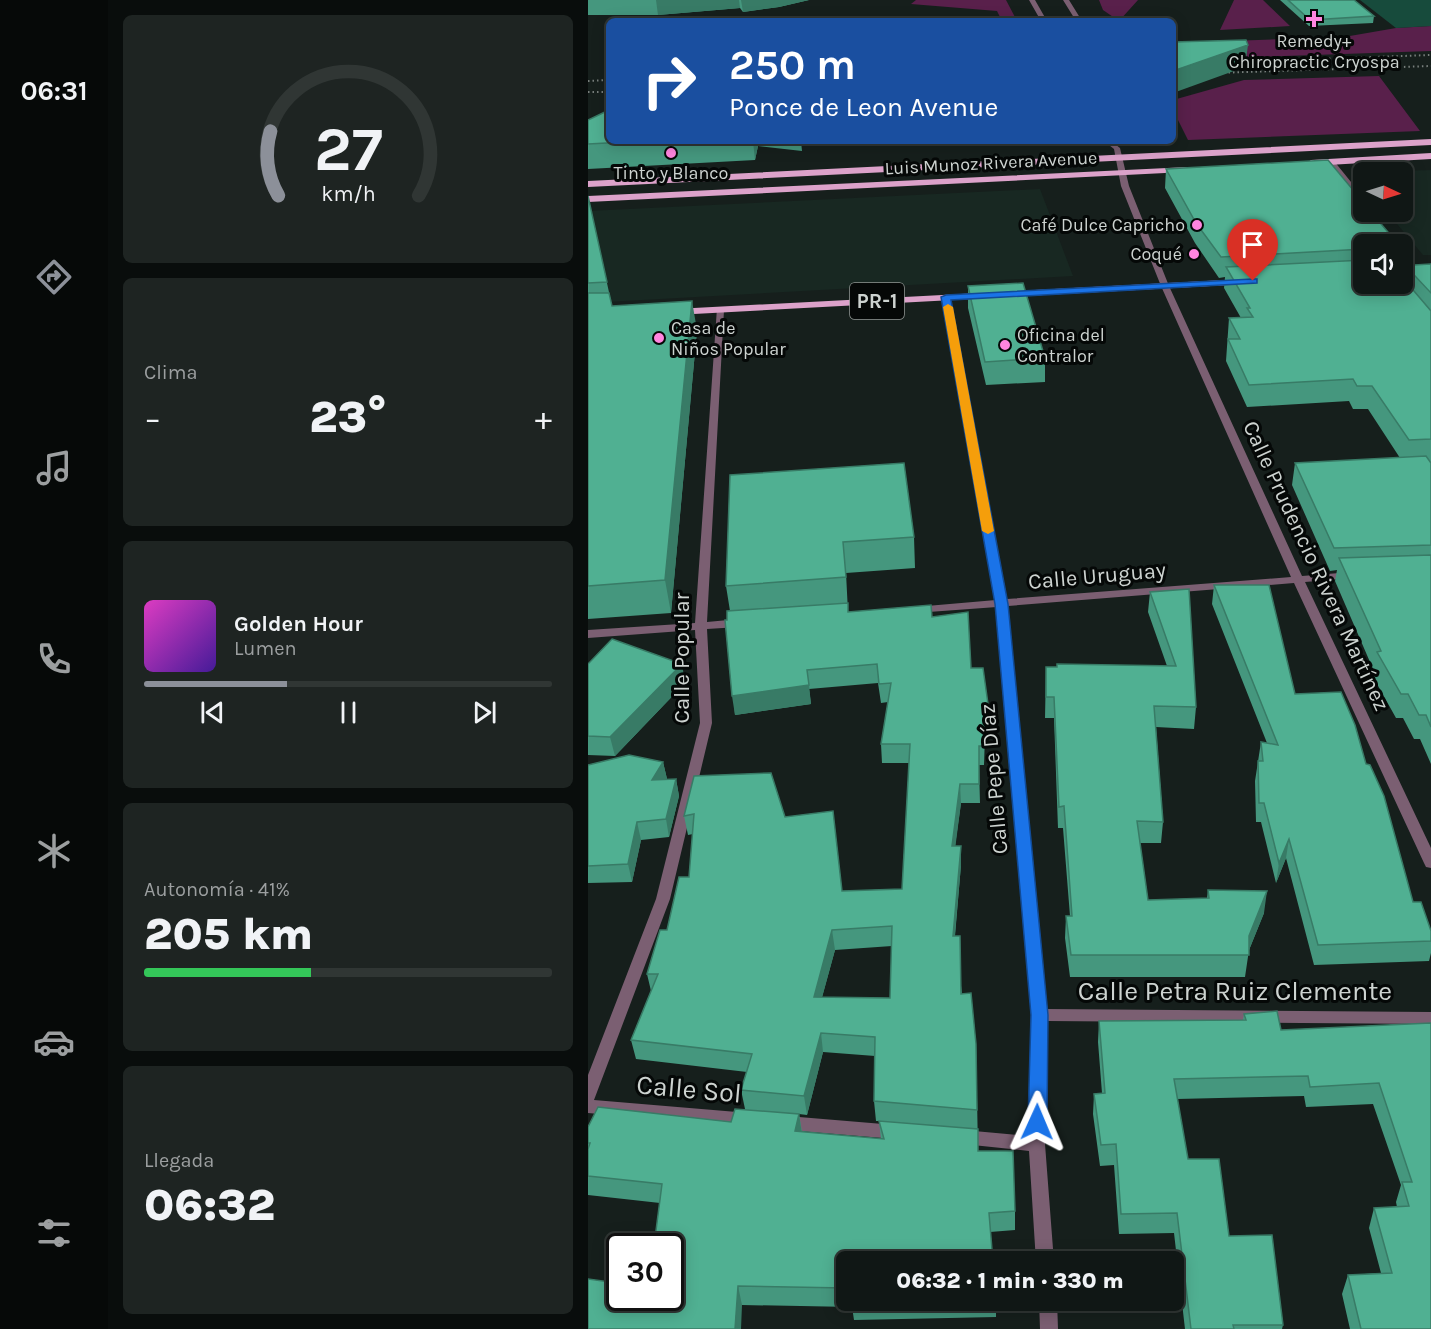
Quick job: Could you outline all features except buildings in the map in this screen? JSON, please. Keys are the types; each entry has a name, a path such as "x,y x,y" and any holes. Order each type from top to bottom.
{"main road":[{"name":"Luis Munoz Rivera Avenue","path":"588,184 1431,142"},
{"path":"1297,164 1431,156"},
{"name":"Luis Munoz Rivera Avenue","path":"588,199 1192,169"},
{"name":"PR-1","path":"665,313 1258,281"}],"street":[{"path":"1032,0 1042,18"},
{"path":"1066,0 1077,18"},
{"path":"1111,144 1117,148 1122,144"},
{"name":"Calle Prudencio Rivera Martínez","path":"1117,148 1121,173 1165,286 1297,578 1431,863"},
{"path":"1332,162 1353,190"},
{"name":"Calle Pepe Díaz","path":"946,297 1002,604 1040,1015 1037,1144 1044,1251"},
{"name":"Calle Popular","path":"588,1096 663,899 706,723 701,625 720,310"},
{"name":"Calle Uruguay","path":"897,611 1365,574"},
{"path":"588,634 747,622"},
{"name":"Calle Petra Ruiz Clemente","path":"1040,1015 1431,1018"},
{"name":"Calle Sol","path":"588,1106 907,1133"},
{"path":"942,1136 1037,1144"},
{"path":"1049,1311 1050,1329"}],"shaded area":[{"path":"916,0 1006,0 1015,18 1000,18 997,11 911,4"},
{"path":"1099,0 1138,0 1122,18 1115,18 1103,10"},
{"path":"1234,0 1263,0 1290,26 1220,30"},
{"path":"1360,0 1431,0 1431,26 1396,28"},
{"path":"1431,26 1431,51 1176,60 1176,43 1344,37 1396,28"},
{"path":"1379,76 1420,131 1188,140 1176,116 1176,99 1244,80"},
{"path":"1431,170 1431,255 1423,255 1413,243 1413,234 1405,234 1395,222 1413,222 1413,171"},
{"path":"1040,189 1073,276 588,303 588,211"}],"railway":[{"path":"1230,62 1431,55"},
{"path":"1215,73 1431,66"},
{"path":"588,81 606,80"},
{"path":"588,92 606,92"}],"slow traffic":[{"path":"948,307 988,531"}],"place":[{"name":"Remedy+ Chiropractic Cryospa","path":"1314,19"},
{"name":"Tinto y Blanco","path":"671,153"},
{"name":"Café Dulce Capricho","path":"1197,225"},
{"name":"Coqué","path":"1194,254"},
{"name":"Casa de Niños Popular","path":"659,338"},
{"name":"Oficina del Contralor","path":"1005,345"}],"route":[{"path":"1037,1122 1040,1015 1002,604 946,297 1253,281"}]}
